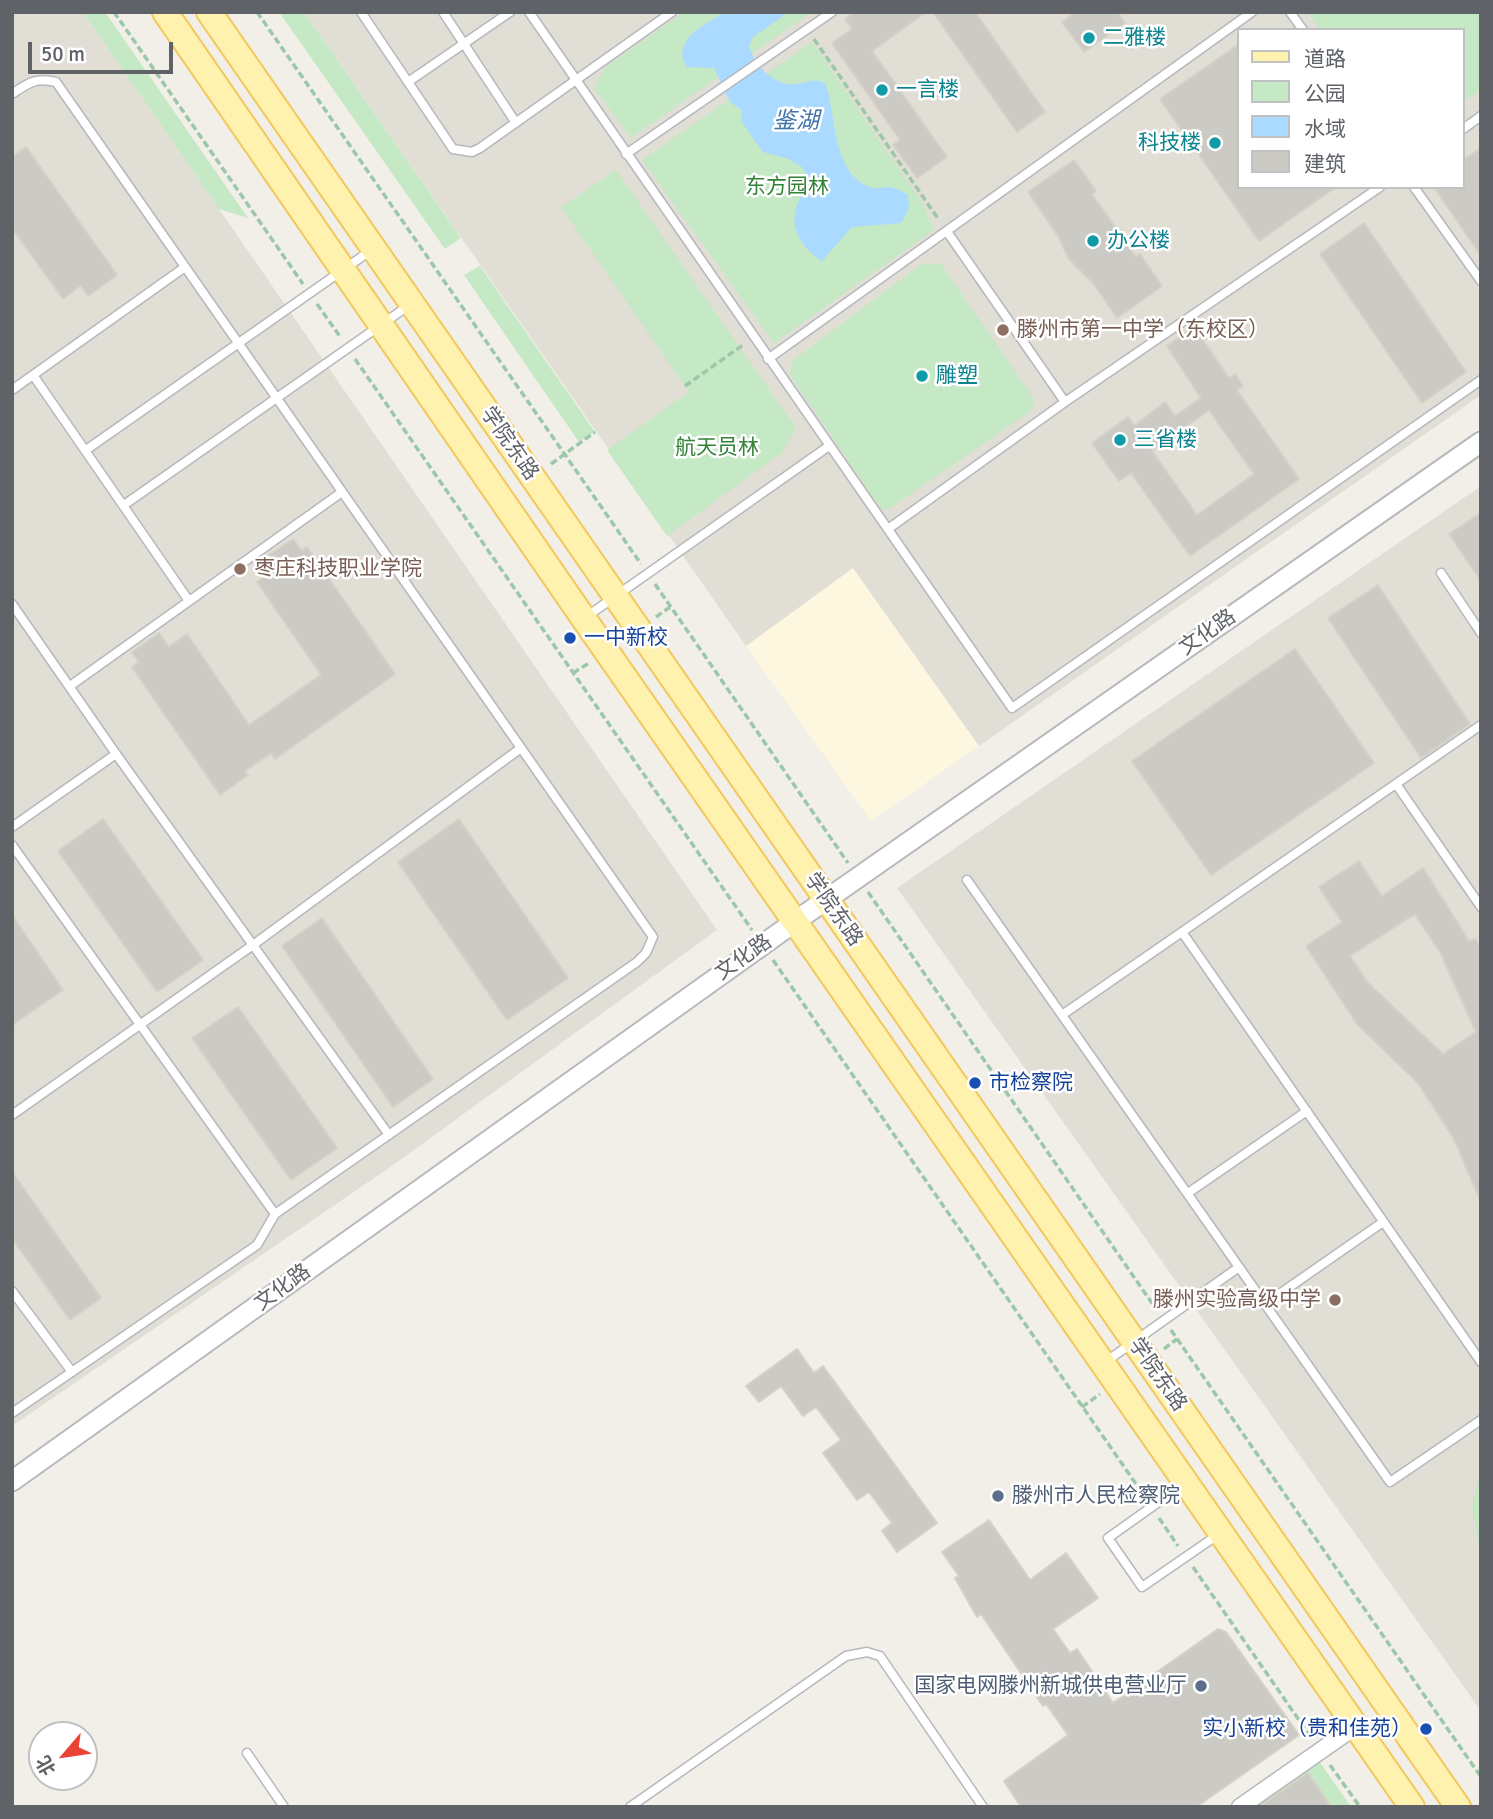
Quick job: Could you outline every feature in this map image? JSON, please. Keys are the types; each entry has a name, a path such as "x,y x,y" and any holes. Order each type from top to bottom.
{"main road":[{"name":"学院东路","path":"165,12 583,619 1412,1807"},
{"name":"学院东路","path":"209,12 1458,1807"}],"street":[{"name":"文化路","path":"12,1481 794,922 1481,442"},
{"path":"1240,1807 1356,1726"}],"lane":[{"path":"361,12 453,149 463,153 480,148 672,12"},
{"path":"443,12 516,123"},
{"path":"408,82 510,12"},
{"path":"529,12 1012,708 1481,380"},
{"path":"626,154 832,12"},
{"path":"768,359 948,233 1252,12"},
{"path":"1290,12 1302,28"},
{"path":"12,94 32,80 41,78 56,82 653,937 646,953 637,962 275,1214 257,1245 12,1412"},
{"path":"1465,128 1481,117"},
{"path":"888,529 1065,402 1377,189"},
{"path":"1415,189 1481,281"},
{"path":"948,233 1065,402"},
{"path":"86,450 373,249"},
{"path":"12,390 185,267"},
{"path":"124,505 411,304"},
{"path":"33,374 189,601"},
{"path":"583,619 829,446"},
{"path":"69,686 342,492"},
{"path":"1441,573 1481,633"},
{"path":"12,604 389,1135"},
{"path":"1062,1015 1481,725"},
{"path":"12,1115 253,945 521,748"},
{"path":"12,827 116,754"},
{"path":"1396,784 1481,907"},
{"path":"12,845 275,1214"},
{"path":"967,880 1390,1482 1481,1420"},
{"path":"1182,932 1481,1362"},
{"path":"1188,1193 1307,1111"},
{"path":"1265,1304 1383,1222"},
{"path":"1103,1364 1239,1267"},
{"path":"12,1291 72,1372"},
{"path":"1186,1482 1108,1538 1143,1587 1221,1532"},
{"path":"630,1807 846,1656 867,1652 880,1656 983,1807"},
{"path":"247,1753 284,1807"}],"path":[{"path":"114,12 1360,1807"},
{"path":"807,30 948,233"},
{"path":"685,386 754,338"},
{"path":"532,477 595,432"}],"shaded area":[{"name":"枣庄科技职业学院","path":"12,12 83,12 717,930 396,1163 12,1426"},
{"name":"滕州市第一中学（东校区）","path":"304,12 1481,12 1481,395 979,746 853,568 746,646"},
{"name":"滕州实验高级中学","path":"1481,486 1481,1711 897,888"},
{"path":"853,568 979,746 871,821 746,646"}],"green space":[{"path":"83,12 105,12 248,218 219,209"},
{"path":"279,12 304,12 461,238 445,249"},
{"path":"684,12 812,12 631,138 594,88 606,67"},
{"path":"1308,12 1481,12 1481,90 1465,101 1465,28 1319,28"},
{"name":"东方园林","path":"812,42 924,206 934,230 774,343 642,160"},
{"name":"航天员林","path":"616,170 796,428 783,452 667,536 607,450 689,392 561,207"},
{"path":"922,264 941,264 1034,399 1032,410 889,509 881,509 790,375 792,361"},
{"path":"480,266 595,432 579,442 464,275"},
{"path":"1481,1471 1481,1556 1472,1507"},
{"path":"1319,1761 1351,1807 1254,1807"}],"water":[{"name":"鉴湖","path":"726,12 789,12 753,37 749,46 752,54 761,68 782,83 825,83 837,140 847,167 855,178 867,186 894,188 908,195 909,208 901,223 852,227 822,261 804,246 797,232 794,216 809,182 803,168 789,159 763,152 741,121 742,110 730,102 714,68 686,67 683,49 692,34"}],"building":[{"name":"一言楼","path":"855,12 926,12 872,51 947,157 917,178 893,145 900,140 832,43 852,29 845,19"},
{"name":"一言楼","path":"933,12 975,12 1045,112 1017,132"},
{"name":"二雅楼","path":"1076,12 1117,12 1125,23 1084,52 1062,22"},
{"name":"科技楼","path":"1238,45 1238,189 1333,189 1259,241 1160,99"},
{"path":"26,147 117,275 88,296 81,285 63,299 12,228 12,157"},
{"path":"1481,148 1481,256 1435,189 1465,189 1465,159"},
{"name":"办公楼","path":"1074,160 1096,191 1092,194 1136,257 1140,254 1162,286 1117,318 1094,284 1069,259 1058,236 1028,192"},
{"path":"1364,223 1466,372 1422,403 1320,254"},
{"name":"三省楼","path":"1194,327 1229,378 1235,374 1243,386 1237,390 1299,479 1190,556 1131,473 1119,481 1092,443 1128,417 1134,426 1165,402 1175,416 1201,398 1167,346","holes":["1209,410 1254,474 1197,515 1152,451"]},
{"path":"1481,513 1481,581 1449,534"},
{"path":"293,539 302,551 307,547 395,674 275,759 271,753 245,771 248,775 220,795 132,667 139,662 132,652 159,633 169,647 187,634 249,725 321,675 257,582 274,570 266,557"},
{"path":"1378,585 1470,724 1421,758 1328,618"},
{"path":"1295,649 1374,763 1211,875 1132,761"},
{"path":"103,819 203,960 157,992 58,851"},
{"path":"459,819 568,978 507,1020 398,862"},
{"path":"1359,861 1382,896 1423,868 1469,941 1476,939 1481,951 1481,1202 1454,1139 1418,1083 1357,1024 1306,946 1342,922 1319,887","holes":["1415,914 1441,954 1476,1032 1443,1054 1367,982 1350,956"]},
{"path":"12,915 63,990 12,1025"},
{"path":"322,918 433,1079 393,1107 282,946"},
{"path":"238,1007 337,1148 291,1180 192,1038"},
{"path":"12,1172 101,1298 70,1320 12,1238"},
{"path":"797,1349 814,1373 823,1366 937,1523 897,1552 882,1531 892,1523 869,1492 857,1500 823,1453 841,1440 816,1407 803,1416 781,1386 759,1402 746,1386"},
{"name":"国家电网滕州新城供电营业厅","path":"989,1520 1030,1580 1066,1553 1098,1598 1053,1629 1070,1653 1077,1649 1113,1703 1218,1629 1226,1632 1299,1735 1196,1807 1021,1807 1004,1781 1068,1735 1046,1704 1043,1706 1020,1679 1023,1676 981,1614 977,1617 955,1578 959,1576 942,1552"},
{"path":"1308,1773 1331,1807 1259,1807"}],"place":[{"name":"二雅楼","path":"1089,38"},
{"name":"一言楼","path":"882,90"},
{"name":"科技楼","path":"1215,143"},
{"name":"办公楼","path":"1093,241"},
{"name":"滕州市第一中学（东校区）","path":"1003,330"},
{"name":"雕塑","path":"922,376"},
{"name":"三省楼","path":"1120,440"},
{"name":"枣庄科技职业学院","path":"240,569"},
{"name":"一中新校","path":"570,638"},
{"name":"市检察院","path":"975,1083"},
{"name":"滕州实验高级中学","path":"1335,1300"},
{"name":"滕州市人民检察院","path":"998,1496"},
{"name":"国家电网滕州新城供电营业厅","path":"1201,1686"},
{"name":"实小新校（贵和佳苑）","path":"1426,1729"}]}
